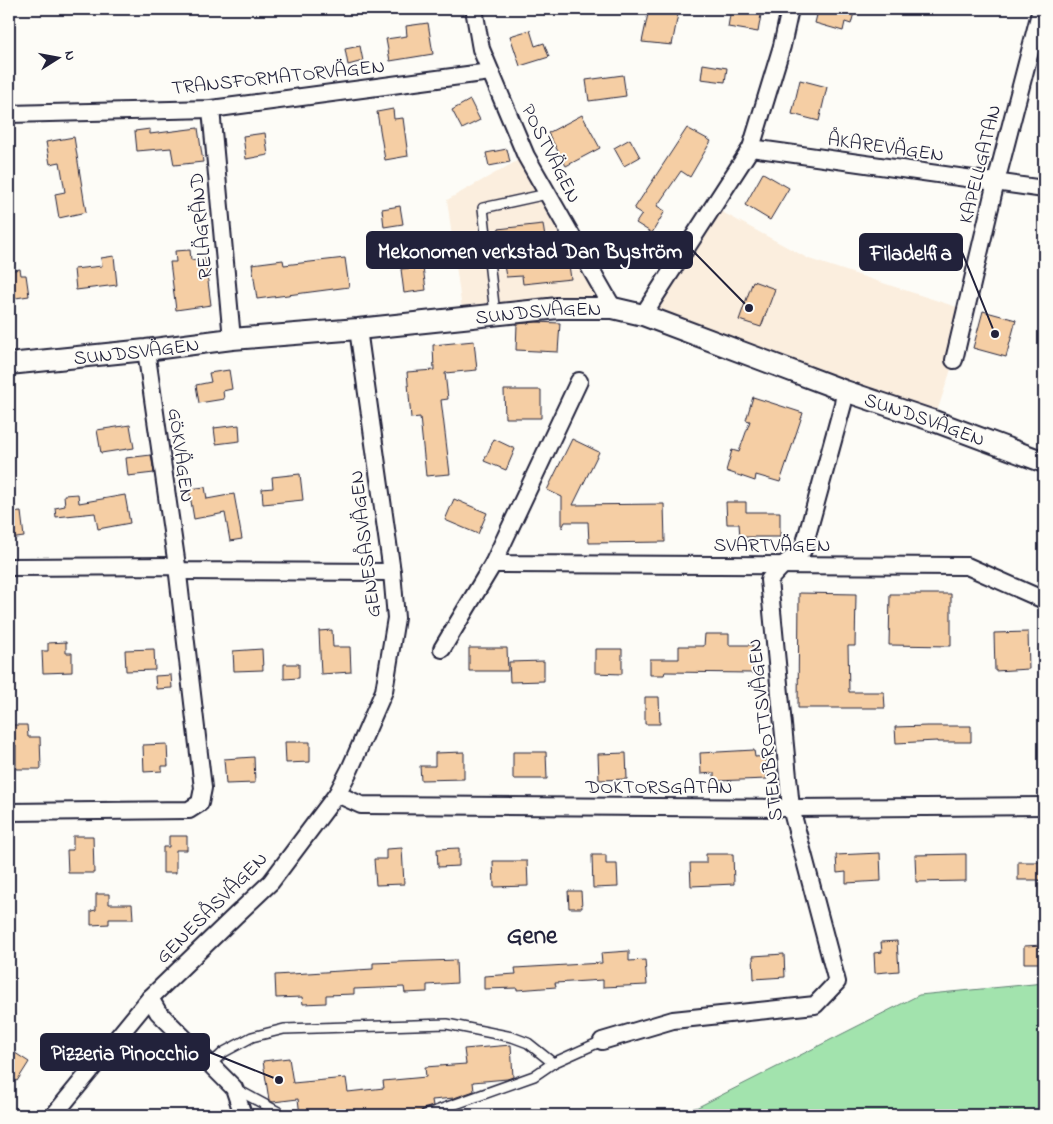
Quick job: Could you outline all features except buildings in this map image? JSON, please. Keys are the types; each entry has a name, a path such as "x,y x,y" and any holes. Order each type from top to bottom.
{"street":[{"name":"POSTVÄGEN","path":"474,9 481,49 526,156 613,308"},
{"path":"643,315 751,148 782,46 790,9"},
{"name":"KAPELLGATAN","path":"954,360 996,183 1041,9"},
{"name":"TRANSFORMATORVÄGEN","path":"9,114 211,109 490,72"},
{"name":"RELÄGRÄND","path":"211,109 232,339"},
{"name":"ÅKAREVÄGEN","path":"751,148 1044,189"},
{"name":"SUNDSVÄGEN","path":"9,364 232,339 358,329 558,308 613,308 643,315 1044,462"},
{"name":"GENESÅSVÄGEN","path":"54,1115 150,998 271,882 337,794 384,692 396,618 392,572 358,329"},
{"name":"GÖKVÄGEN","path":"9,812 189,810 200,803 203,788 177,569 146,350"},
{"path":"442,649 493,564 579,381"},
{"name":"STENBROTTSVÄGEN","path":"602,1041 673,1020 815,1005 837,982 791,808 769,580 783,565 802,550 846,391"},
{"name":"SVARTVÄGEN","path":"493,564 966,566 1044,600"},
{"path":"9,567 392,572"},
{"name":"DOKTORSGATAN","path":"337,794 361,805 791,808 1044,806"},
{"path":"150,998 158,1012 234,1088 243,1115"}],"lane":[{"path":"495,314 483,208 548,194"},
{"path":"210,1064 224,1052 252,1037 284,1029 447,1024 512,1037 528,1043 553,1063"},
{"path":"425,1115 534,1076 553,1063 602,1041"},
{"path":"234,1088 284,1115"}],"shaded area":[{"path":"526,156 613,308 463,317 447,200"},
{"path":"713,207 809,259 966,310 954,360 934,421 643,315"}],"green space":[{"path":"1044,983 1044,1115 668,1115 698,1107 919,995"}],"place":[{"name":"Mekonomen verkstad Dan Byström","path":"749,308"},
{"name":"Filadelfia","path":"995,334"},
{"name":"Pizzeria Pinocchio","path":"279,1080"}],"district":[{"name":"Gene","path":"532,934"}]}
